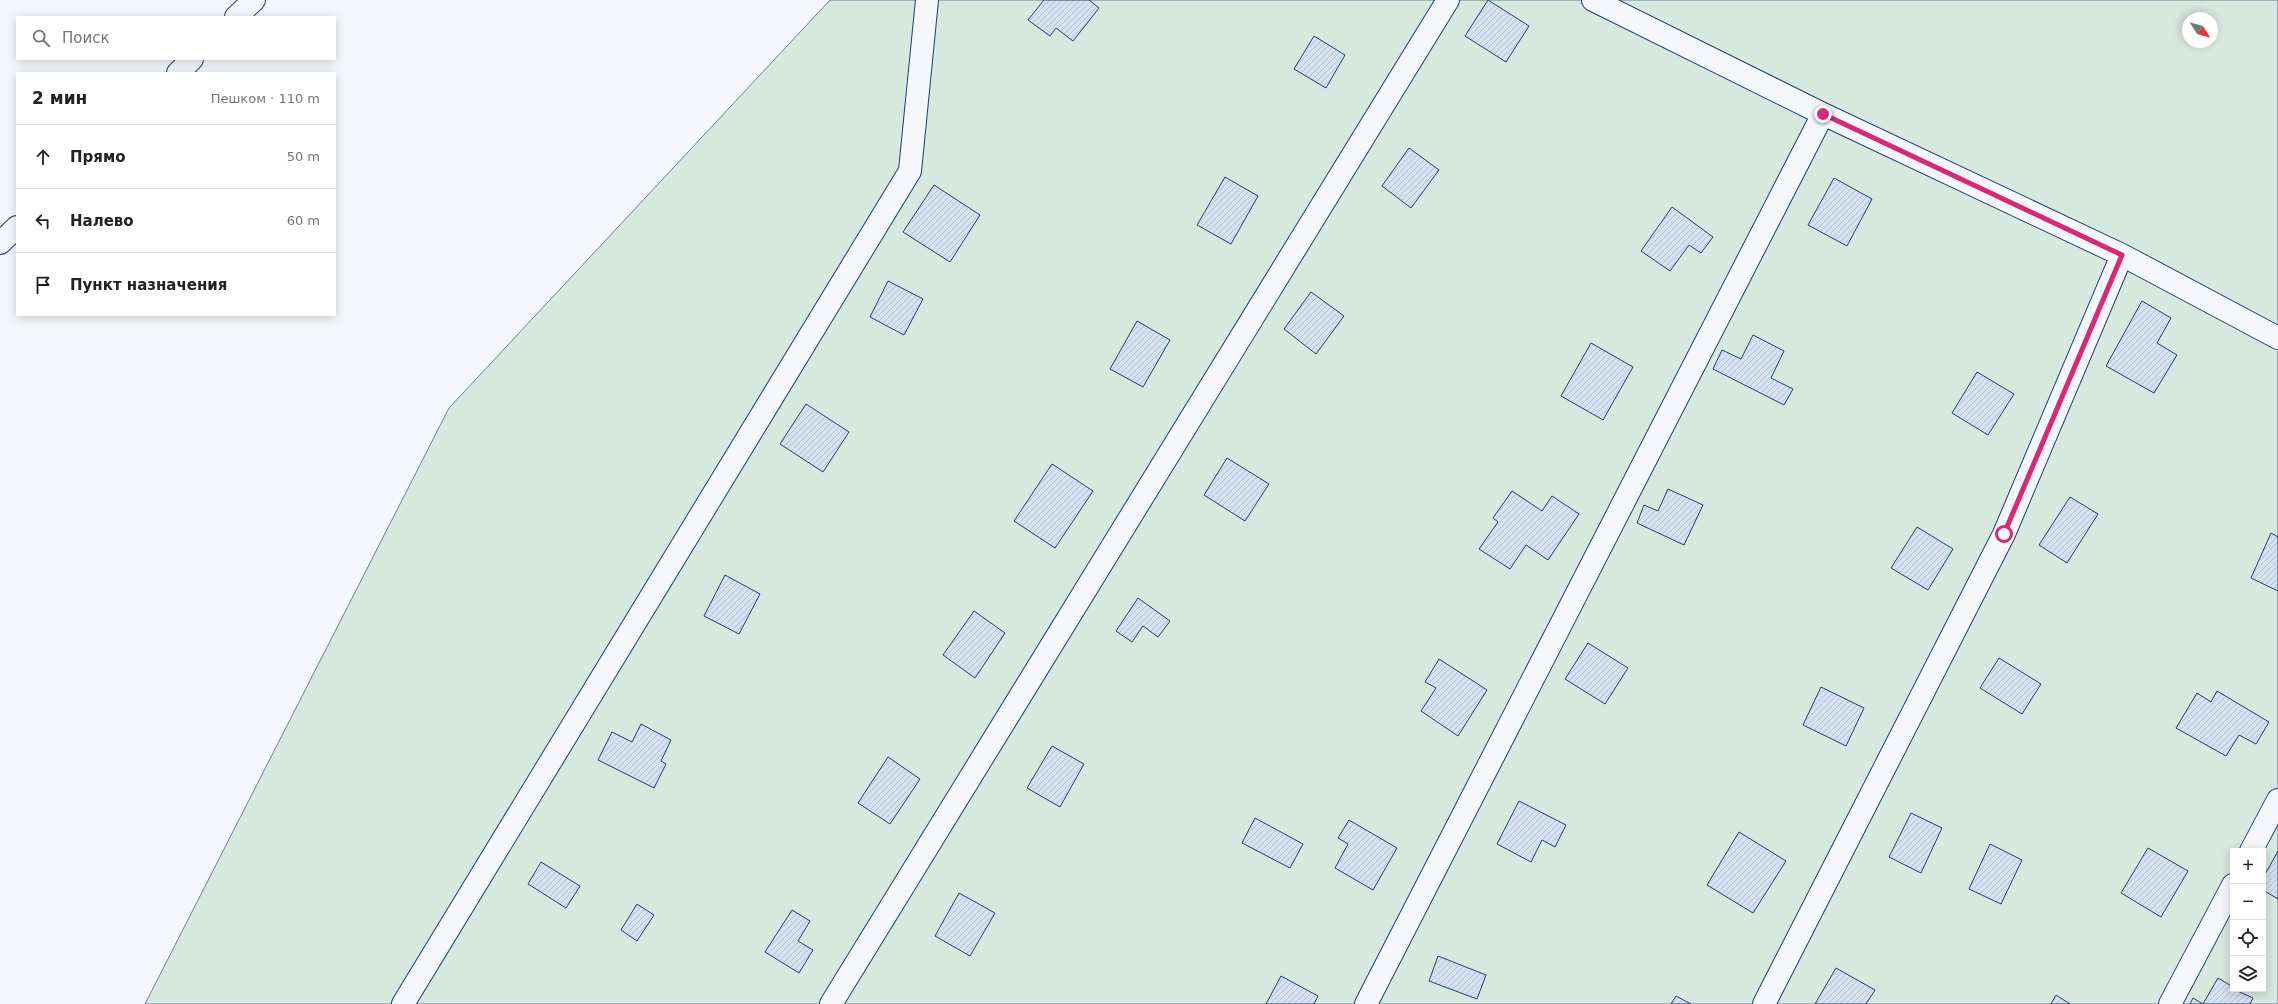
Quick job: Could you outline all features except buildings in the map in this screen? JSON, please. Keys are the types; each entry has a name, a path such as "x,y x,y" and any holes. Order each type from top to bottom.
{"street":[{"path":"237,16 254,0"},
{"path":"403,1004 910,171 927,0"},
{"path":"831,1004 1448,0"},
{"path":"1592,0 1823,114 2122,255 2278,338"},
{"path":"179,72 191,60"},
{"path":"1366,1004 1823,114"},
{"path":"0,243 16,228"},
{"path":"1764,1004 2004,534 2122,255"},
{"path":"2253,848 2278,800"},
{"path":"2170,1004 2230,891"}],"shaded area":[{"path":"830,0 2278,0 2278,1004 145,1004 449,408"}],"route":[{"path":"1823,114 2122,255 2004,534"}]}
